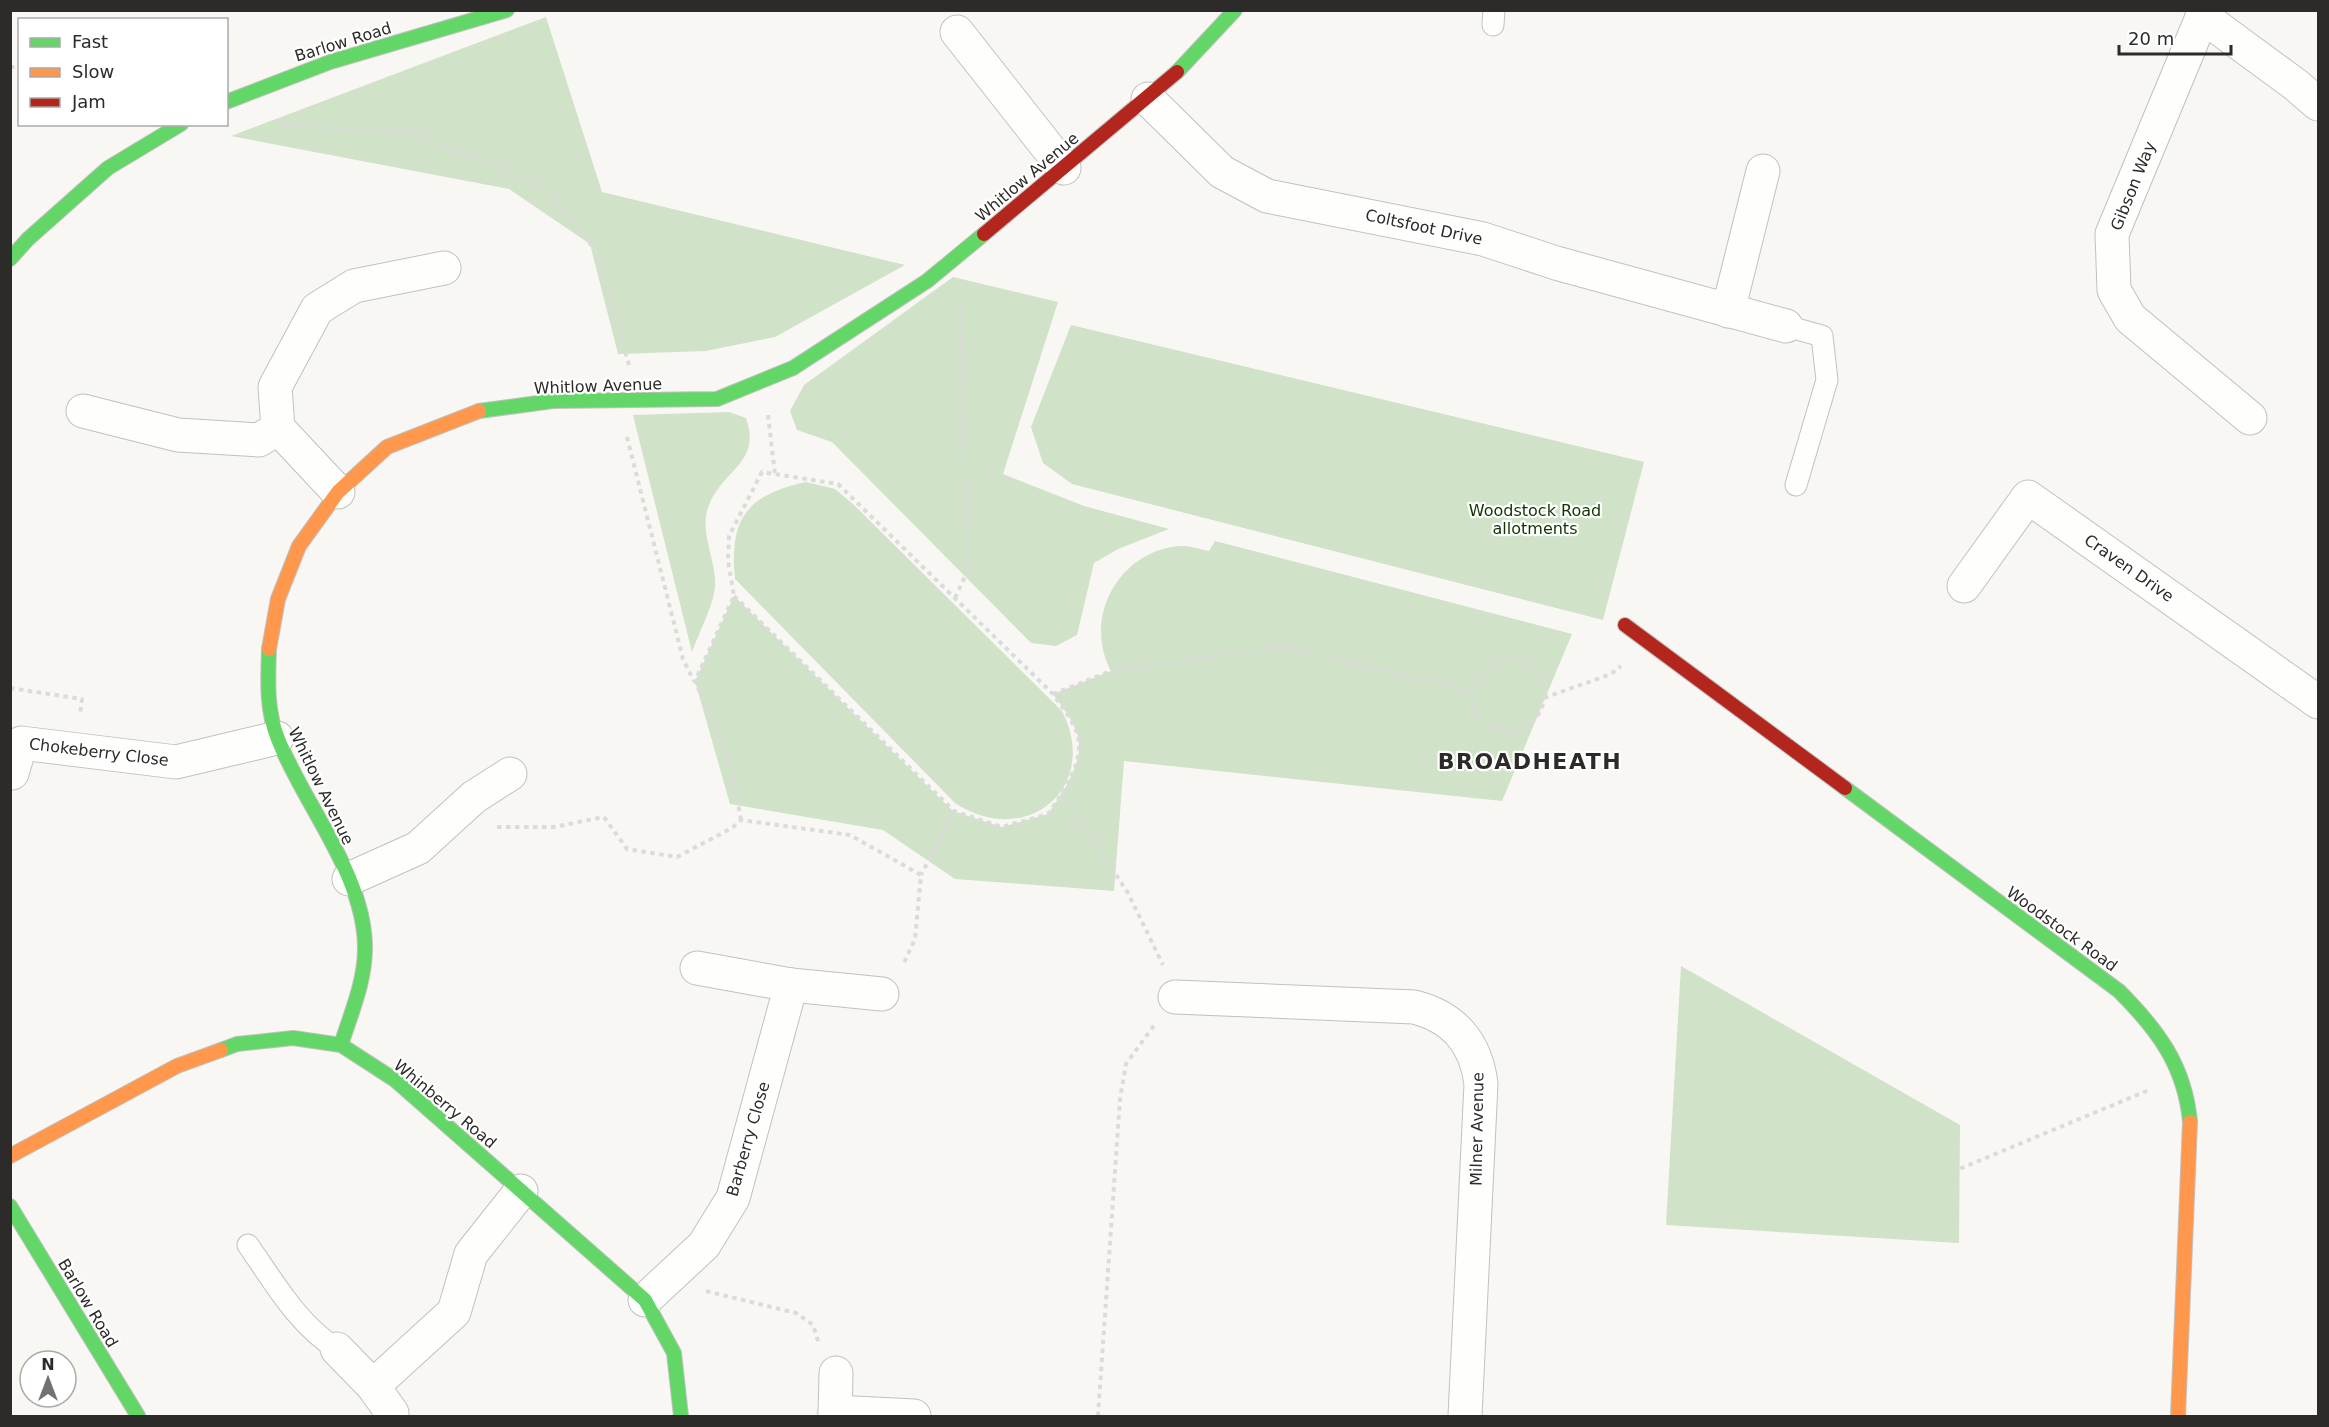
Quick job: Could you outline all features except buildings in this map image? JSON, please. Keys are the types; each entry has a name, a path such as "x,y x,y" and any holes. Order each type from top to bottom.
{"street":[{"name":"Whitlow Avenue","path":"341,1045 362,981 365,947 361,914 349,879 277,738 267,693 269,648 278,599 299,546 338,492 387,447 475,412 553,401 717,399 793,368 927,281 1168,82 1235,10"},
{"name":"Barlow Road","path":"228,101 330,62 499,12"},
{"path":"2204,13 2319,104"},
{"name":"Gibson Way","path":"2204,13 2112,234 2114,290 2130,318 2250,418"},
{"path":"957,32 1064,168"},
{"name":"Coltsfoot Drive","path":"1148,99 1222,172 1268,196 1483,239 1556,263 1786,326"},
{"path":"10,259 28,239 108,168 179,126"},
{"path":"1728,311 1763,171"},
{"path":"338,492 278,429 275,387 317,309 354,286 444,268"},
{"path":"82,411 178,435 259,440 278,429"},
{"name":"Craven Drive","path":"1964,586 2028,497 2319,702"},
{"name":"Woodstock Road","path":"1625,625 2119,991 2149,1020 2177,1061 2183,1076 2190,1121 2178,1416"},
{"name":"Chokeberry Close","path":"12,773 21,743 176,762 277,738"},
{"path":"349,879 418,848 463,807 510,774"},
{"path":"697,968 791,985 882,994"},
{"name":"Barberry Close","path":"655,1290 704,1245 733,1198 791,985"},
{"name":"Milner Avenue","path":"1175,997 1414,1007 1432,1011 1448,1020 1462,1033 1478,1066 1481,1084 1465,1416"},
{"name":"Whinberry Road","path":"10,1156 177,1066 237,1044 293,1038 341,1045 395,1080 521,1191 655,1290 674,1353 681,1416"},
{"path":"373,1386 454,1312 471,1254 521,1191"},
{"name":"Barlow Road","path":"10,1206 138,1416"},
{"path":"337,1349 373,1386 392,1413"},
{"path":"836,1373 835,1414 914,1416"}],"lane":[{"path":"1786,326 1822,336 1827,380 1796,485"},
{"path":"248,1245 306,1325 319,1338 337,1349"}],"path":[{"path":"255,89 283,126 410,132 494,164 552,193 598,254 639,400"},
{"path":"955,598 967,573 960,254"},
{"path":"764,380 775,474"},
{"path":"618,401 683,659 695,681 732,770 741,820"},
{"path":"695,681 734,596 728,561 729,536 762,472 838,484 1053,694 1076,728 1078,759 1062,792 1048,813 1002,827 954,811 734,596"},
{"path":"1544,698 1611,674 1649,645"},
{"path":"1053,694 1111,671 1285,647 1472,691"},
{"path":"1505,659 1518,660 1533,669 1543,685 1544,698 1542,709 1527,726 1505,731 1484,722 1477,713 1472,691 1483,669 1493,662 1505,659"},
{"path":"10,688 82,699 75,750"},
{"path":"1062,792 1128,893 1160,957 1175,997 1126,1064 1120,1099 1098,1416"},
{"path":"463,807 496,827 554,827 604,817 627,849 677,857 732,828 741,820 850,836 921,876"},
{"path":"882,994 897,975 915,939 921,876 954,811"},
{"path":"1952,1172 2183,1076"},
{"path":"655,1290 796,1313 813,1325 819,1344 836,1373"}],"green space":[{"path":"546,17 602,192 905,265 775,337 706,351 618,354 590,244 509,189 231,136"},
{"path":"953,277 1058,302 1003,474 1084,506 1169,529 1118,549 1094,563 1077,635 1056,646 1031,643 832,442 797,430 790,411 804,385"},
{"name":"Woodstock Road allotments","path":"1071,325 1644,462 1603,620 1072,484 1043,463 1031,427"},
{"path":"729,412 746,418 750,433 749,446 745,456 715,493 706,515 715,587 709,611 692,652 633,415"},
{"path":"806,482 835,489 853,504 1062,711 1072,739 1072,764 1064,786 1050,803 1031,815 1008,819 982,816 955,803 735,579 735,540 746,512 769,494"},
{"path":"1215,541 1572,634 1502,801 1124,761 1114,891 955,879 883,830 730,804 695,681 734,596 953,811 1002,827 1048,814 1073,772 1079,749 1078,737 1070,718 1053,694 1111,671 1103,650 1101,629 1104,609 1112,589 1141,559 1160,550 1182,546 1209,551"},
{"path":"1681,966 1960,1125 1959,1243 1666,1225"}],"traffic: fast":[{"path":"228,101 330,62 507,10"},
{"path":"1177,72 1235,10"},
{"path":"10,259 28,239 108,168 178,126"},
{"path":"479,411 553,401 717,399 793,368 927,281 984,234"},
{"path":"269,649 269,694 274,728 289,764 344,867 355,894 362,921 365,948 363,973 341,1045"},
{"path":"1845,788 2119,991 2146,1020 2176,1066 2187,1102 2190,1122"},
{"path":"221,1050 237,1044 293,1038 341,1045 395,1080 645,1300 674,1353 681,1416"},
{"path":"10,1206 138,1416"}],"traffic: slow":[{"path":"269,649 278,599 299,546 338,492 387,447 479,411"},
{"path":"10,1156 177,1066 221,1050"},
{"path":"2178,1416 2190,1122"}],"traffic: jam":[{"path":"984,234 1177,72"},
{"path":"1625,625 1845,788"}],"district":[{"name":"BROADHEATH","path":"1530,761"}]}
